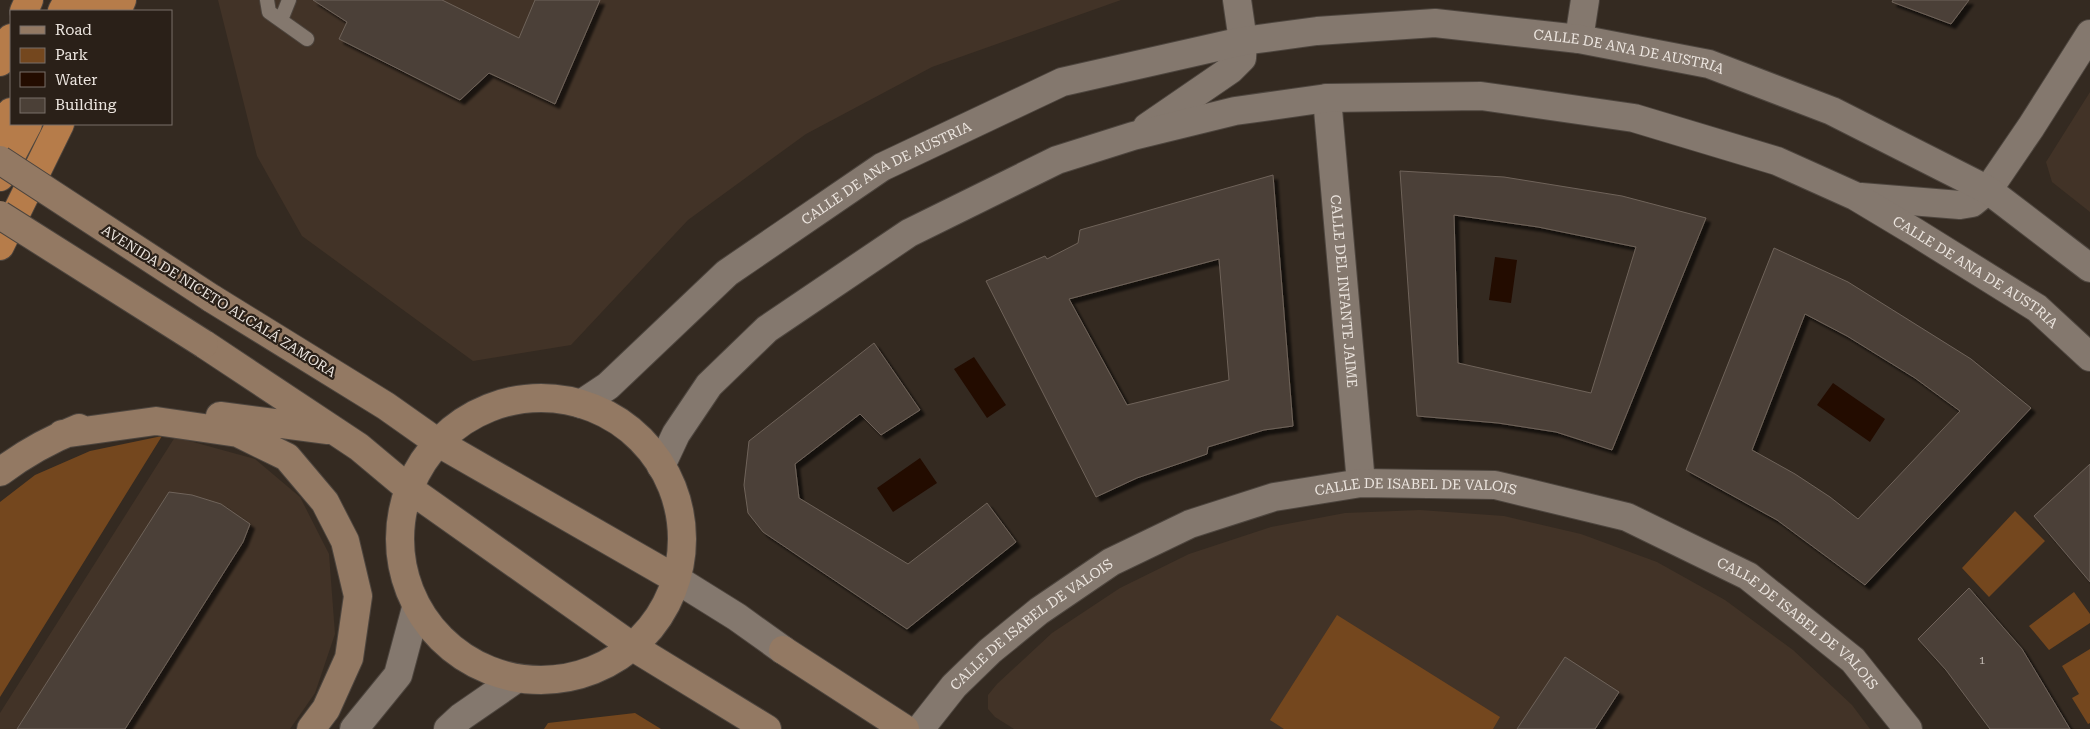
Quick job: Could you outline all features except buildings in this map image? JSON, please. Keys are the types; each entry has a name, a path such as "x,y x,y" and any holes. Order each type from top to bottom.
{"highway":[{"path":"0,62 10,40"},
{"path":"0,134 10,114"},
{"path":"0,177 27,125"},
{"path":"0,246 60,125"}],"street":[{"path":"1237,0 1243,41"},
{"path":"1579,39 1585,0"},
{"name":"CALLE DE ANA DE AUSTRIA","path":"581,404 608,386 727,273 882,167 1062,82 1243,41 1317,31 1436,23 1579,39 1709,64 1832,111 1988,190 2090,268"},
{"path":"1988,190 2031,127 2090,34"},
{"name":"CALLE DE ANA DE AUSTRIA","path":"1133,136 1230,70 1242,58 1243,41"},
{"name":"CALLE DE ANA DE AUSTRIA","path":"661,466 676,434 709,385 767,330 909,233 1057,160 1133,136 1235,111 1327,98 1481,96 1634,118 1777,161 1854,196 1915,232 2036,308 2090,357"},
{"name":"CALLE DEL INFANTE JAIME","path":"1327,98 1360,483"},
{"name":"AVENIDA DE NICETO ALCALÁ ZAMORA","path":"0,160 211,298 386,406 437,442 676,579 906,729"},
{"name":"CALLE DE ANA DE AUSTRIA","path":"1854,196 1960,205 1972,203 1988,190"},
{"path":"0,215 204,344 359,447 408,488 633,647 767,729"},
{"path":"555,399 581,404 625,426 661,466 672,486 681,518 682,550 676,579 660,616 633,647 603,666 566,678 516,679 453,651 416,608 408,591 400,562 399,523 408,488 437,442 470,416 516,400 555,399"},
{"path":"0,472 62,434 138,405 335,431"},
{"path":"62,434 156,421 238,433 287,457 325,502 346,541 358,596 349,658 326,709 311,729"},
{"name":"CALLE DE ISABEL DE VALOIS","path":"920,729 954,686 990,651 1038,611 1111,562 1190,524 1274,497 1360,483 1495,485 1627,516 1748,576 1852,660 1908,729"},
{"path":"354,729 398,675 416,608"},
{"path":"448,729 461,717 516,679"}],"lane":[{"path":"267,0 268,12 307,38"},
{"path":"281,20 289,0"}],"shaded area":[{"path":"218,0 1121,0 932,67 806,134 688,220 571,345 473,361 302,236 257,156"},
{"path":"2090,92 2090,212 2052,182 2046,162"},
{"path":"175,437 255,459 300,497 329,554 335,634 315,693 290,729 0,729 0,713"},
{"path":"1420,510 1504,516 1581,534 1657,562 1725,600 1793,650 1852,705 1870,729 1014,729 995,717 988,709 988,695 997,684 1052,633 1120,588 1189,554 1271,527 1345,513"}],"green space":[{"path":"162,436 0,697 0,502 35,475 90,451"},
{"path":"2015,511 2045,541 1989,597 1962,568"},
{"path":"2074,592 2090,614 2090,623 2049,650 2029,626"},
{"path":"1337,615 1500,717 1493,729 1284,729 1270,720"},
{"path":"2090,649 2090,723 2088,724 2072,698 2079,694 2062,666"},
{"path":"635,713 661,729 544,729 548,723"}],"water":[{"path":"1495,257 1517,260 1511,303 1489,300"},
{"path":"974,357 1006,405 987,418 954,369"},
{"path":"1833,383 1885,419 1870,442 1817,405"},
{"path":"920,458 937,483 893,512 877,488"}]}
